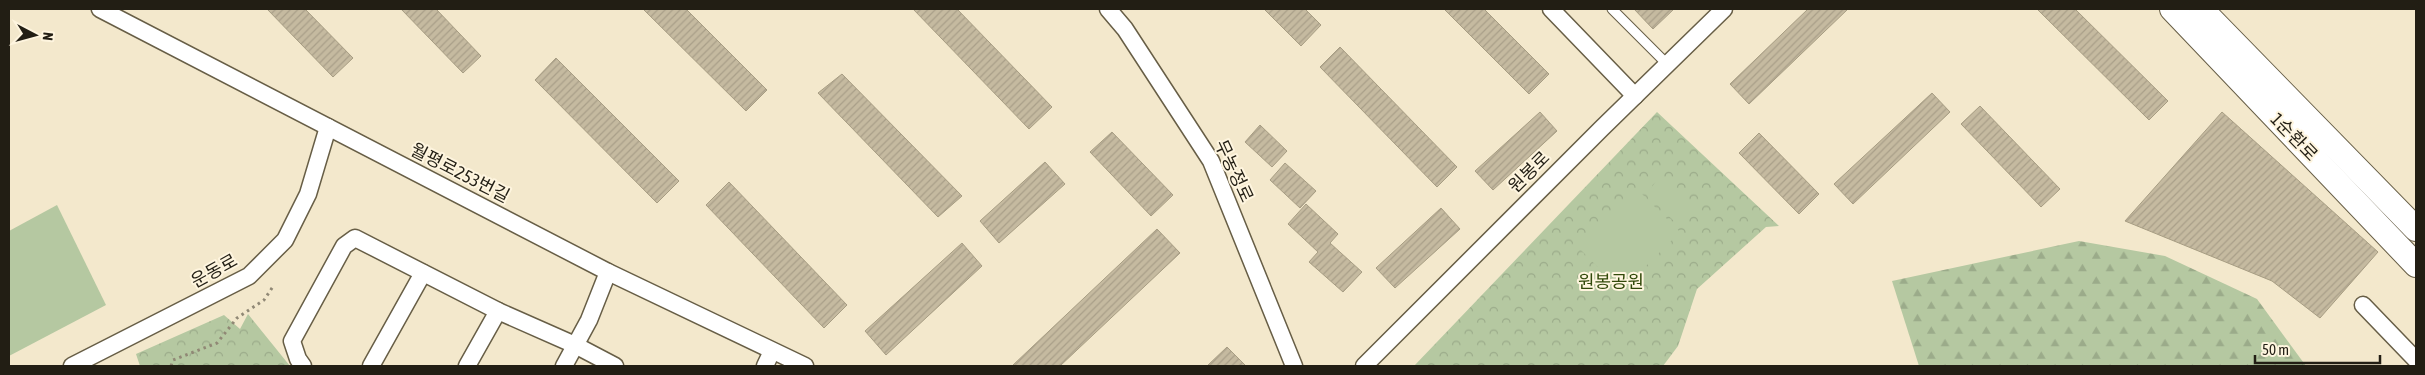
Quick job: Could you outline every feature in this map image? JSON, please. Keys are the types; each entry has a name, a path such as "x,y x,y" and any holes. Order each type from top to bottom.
{"street":[{"name":"월평로253번길","path":"100,9 608,272 805,366"},
{"name":"무농정로","path":"1108,9 1126,29 1211,161 1294,366"},
{"path":"1551,9 1634,96"},
{"name":"원봉로","path":"1364,366 1634,96 1724,9"},
{"name":"1순환로","path":"2172,9 2416,265"},
{"name":"1순환로","path":"2201,9 2416,229"},
{"name":"운동로","path":"72,366 249,276 285,240 308,194 328,127"},
{"path":"304,366 298,359 292,341 344,246 355,238 498,311 576,345 615,366"},
{"path":"371,366 423,272"},
{"path":"564,366 589,320 608,272"},
{"path":"2363,305 2416,360"},
{"path":"467,366 498,311"},
{"path":"766,366 772,351"}],"lane":[{"path":"1612,9 1667,64"}],"path":[{"path":"171,366 173,360 217,343 237,318 264,300 274,285"}],"green space":[{"name":"원봉공원","path":"1657,112 1779,226 1766,227 1697,289 1678,346 1663,366 1414,366"},
{"path":"1661,175 1693,207 1678,225 1646,194"},
{"path":"1637,189 1680,232 1621,291 1578,247"},
{"path":"57,205 106,305 9,356 9,231"},
{"path":"2079,241 2165,256 2257,299 2306,366 1919,366 1892,281"},
{"path":"248,314 290,366 140,366 136,354 224,315 240,329"}],"building":[{"path":"267,9 305,9 353,58 333,77"},
{"path":"401,9 436,9 481,56 463,73"},
{"path":"643,9 686,9 767,90 746,111"},
{"path":"913,9 957,9 1052,107 1029,129"},
{"path":"1264,9 1305,9 1321,25 1301,46"},
{"path":"1444,9 1484,9 1549,74 1529,94"},
{"path":"1634,9 1674,9 1653,29"},
{"path":"1808,9 1848,9 1749,104 1730,84"},
{"path":"2037,9 2075,9 2168,101 2149,120"},
{"path":"1340,47 1457,167 1437,187 1320,67"},
{"path":"556,58 679,181 657,203 535,80"},
{"path":"842,74 962,196 938,217 818,93"},
{"path":"1932,93 1950,112 1853,204 1834,184"},
{"path":"1980,106 2060,189 2041,207 1961,124"},
{"path":"1540,112 1557,131 1493,190 1475,171"},
{"path":"2222,112 2378,252 2320,318 2272,281 2125,221"},
{"path":"1260,125 1287,151 1272,167 1245,142"},
{"path":"1112,132 1173,195 1151,216 1090,152"},
{"path":"1759,133 1819,194 1799,214 1739,153"},
{"path":"1045,162 1065,184 999,243 980,221"},
{"path":"1285,163 1316,191 1300,208 1270,180"},
{"path":"729,182 847,305 824,328 706,205"},
{"path":"1306,204 1338,234 1330,243 1362,272 1343,292 1309,262 1318,252 1288,224"},
{"path":"1441,208 1460,229 1395,288 1376,268"},
{"path":"1157,229 1180,253 1060,366 1012,366"},
{"path":"962,243 982,266 886,355 865,331"},
{"path":"1227,347 1246,366 1207,366"}]}
